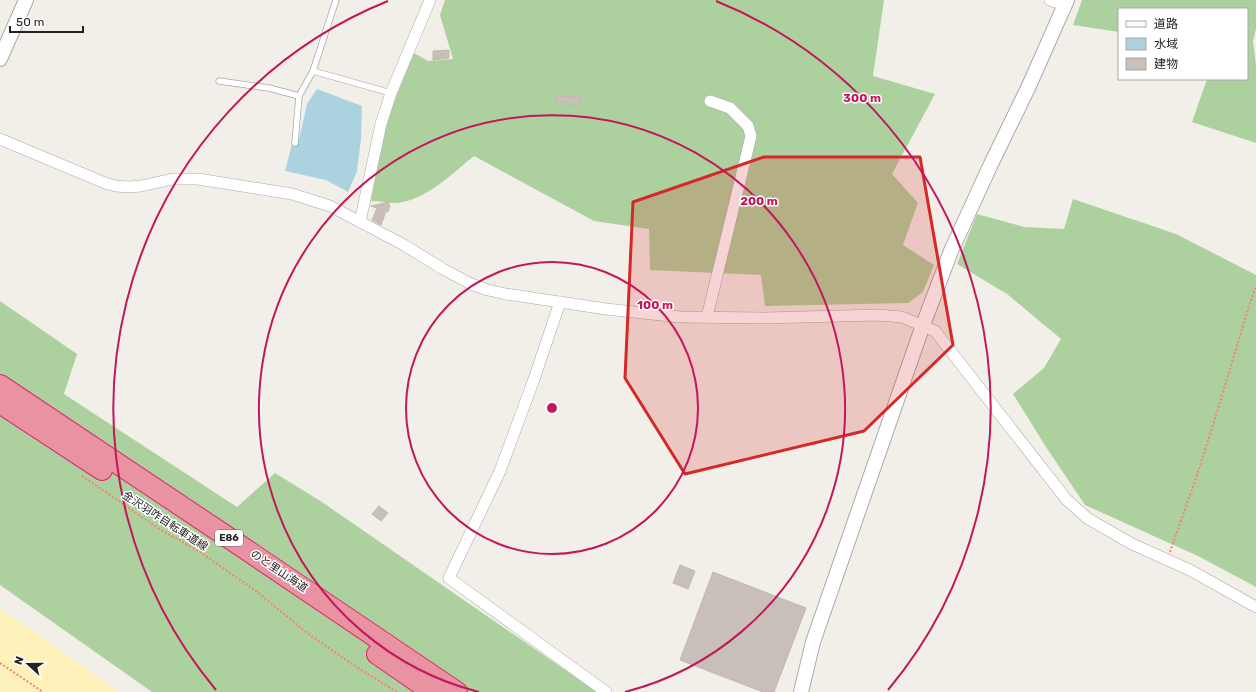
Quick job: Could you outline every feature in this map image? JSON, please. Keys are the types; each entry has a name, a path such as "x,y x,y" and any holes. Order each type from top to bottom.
{"highway":[{"name":"のと里山海道","path":"0,385 457,692"},
{"name":"のと里山海道","path":"0,403 252,570 432,692"}],"street":[{"path":"0,59 26,0"},
{"path":"360,222 381,124 391,93 430,0"},
{"path":"801,692 812,642 923,325 951,251 1028,88 1066,3 1050,0"},
{"path":"707,317 751,136 748,126 730,108 710,101"},
{"path":"0,138 105,183 116,186 141,186 179,178 206,180 292,194 330,206 471,284 506,294 606,309 673,316 765,318 878,315 902,317 935,331 1066,499 1086,518 1132,544 1167,559 1256,607"},
{"path":"560,302 533,382 500,471 448,578 606,692"}],"lane":[{"path":"295,143 299,96 313,71 336,0"},
{"path":"313,71 391,93"},
{"path":"219,82 269,88 299,96"}],"path":[{"path":"1167,559 1194,484 1256,286"},
{"name":"金沢羽咋自転車道線","path":"79,474 161,530 206,557 256,591 307,633 352,664 398,692"},
{"path":"0,664 43,692"}],"highlighted area":[{"path":"764,157 920,157 953,345 864,431 685,474 625,378 633,202"}],"green space":[{"path":"445,0 884,0 873,76 935,94 892,174 918,203 903,245 934,265 923,292 908,303 765,306 761,275 650,270 649,229 594,221 474,156 438,186 418,197 396,203 371,201 385,124 414,53 428,61 453,59 440,15"},
{"path":"1082,0 1256,0 1256,29 1253,41 1256,64 1256,143 1192,122 1207,80 1248,80 1248,8 1118,8 1118,32 1073,25"},
{"path":"1073,199 1176,234 1256,275 1256,587 1198,556 1085,505 1013,394 1044,368 1061,339 1007,294 957,264 977,214 1024,227 1064,229"},
{"path":"0,301 77,354 64,394 237,507 275,473 322,502 597,692 152,692 0,585"}],"sand":[{"path":"0,608 119,692 0,692"}],"water":[{"path":"317,89 362,106 361,139 357,171 348,192 326,180 285,171 292,144 298,144 307,104"}],"building":[{"path":"449,50 449,58 433,60 433,51"},
{"path":"556,96 581,97 580,106 556,101"},
{"path":"389,202 388,204 390,205 388,212 386,211 381,225 372,220 377,208 371,206"},
{"path":"379,506 388,513 381,521 372,514"},
{"path":"680,565 695,571 688,589 673,583"},
{"path":"713,572 806,608 774,692 763,692 680,660"}]}
